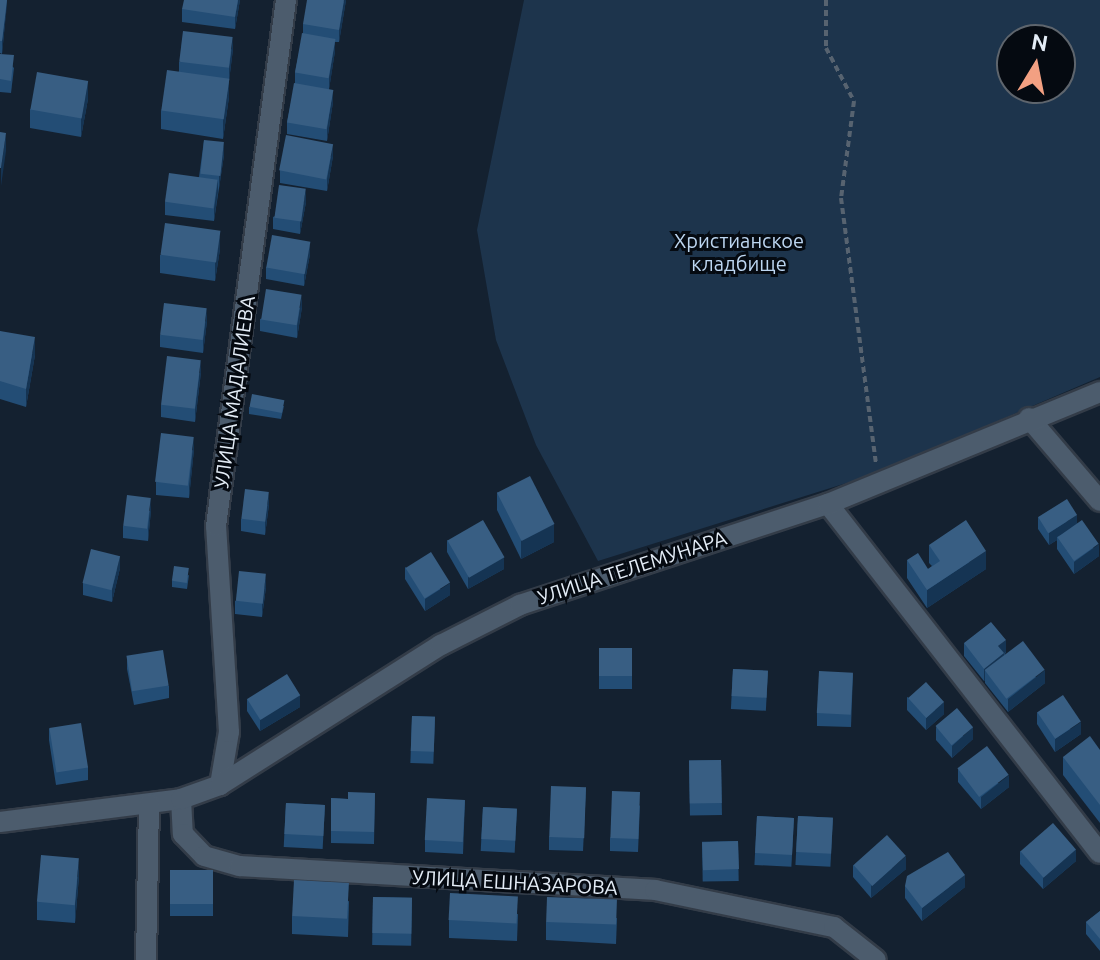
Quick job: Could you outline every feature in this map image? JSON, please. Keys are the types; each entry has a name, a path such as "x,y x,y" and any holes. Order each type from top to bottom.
{"street":[{"name":"УЛИЦА МАДАЛИЕВА","path":"220,785 229,732 216,526 286,0"},
{"name":"УЛИЦА ТЕЛЕМУНАРА","path":"0,822 181,799 220,785 441,645 520,605 828,504 1029,418 1100,392"},
{"path":"1029,418 1100,501"},
{"path":"828,504 1100,853"},
{"name":"УЛИЦА ЕШНАЗАРОВА","path":"181,799 183,834 204,856 240,866 655,890 834,927 876,960"},
{"path":"146,960 149,804"}],"path":[{"path":"826,0 826,48 854,101 841,198 880,473"}],"green space":[{"name":"Христианское кладбище","path":"524,0 1100,0 1100,377 872,475 598,561 536,445 496,340 477,230"}],"building":[{"path":"0,0 7,0 2,41 0,41"},
{"path":"184,0 238,0 235,17 182,9"},
{"path":"307,0 344,0 339,30 303,24"},
{"path":"183,31 233,37 229,68 179,62"},
{"path":"302,33 335,39 329,78 295,72"},
{"path":"0,54 14,55 11,81 0,79"},
{"path":"167,70 229,79 224,119 161,111"},
{"path":"37,72 88,81 82,118 30,109"},
{"path":"294,83 333,90 326,129 287,122"},
{"path":"0,132 6,133 1,168 0,168"},
{"path":"286,135 333,144 326,179 279,170"},
{"path":"204,140 224,142 220,176 200,174"},
{"path":"169,173 218,180 213,209 165,202"},
{"path":"279,185 306,189 301,221 274,218"},
{"path":"165,223 220,231 216,262 161,255"},
{"path":"272,235 310,242 305,274 266,267"},
{"path":"266,289 302,295 297,325 261,320"},
{"path":"164,303 207,308 203,340 160,335"},
{"path":"0,331 35,337 26,389 0,381"},
{"path":"167,356 201,360 195,409 161,405"},
{"path":"252,394 284,400 282,413 250,407"},
{"path":"161,433 194,437 188,486 155,482"},
{"path":"530,476 555,524 522,541 497,493"},
{"path":"245,489 269,492 265,522 241,519"},
{"path":"127,495 151,498 147,529 123,526"},
{"path":"1067,499 1077,515 1048,533 1038,517"},
{"path":"483,520 504,557 469,578 447,540"},
{"path":"966,520 986,551 927,590 907,560 918,553 928,569 940,561 929,545"},
{"path":"1082,520 1099,544 1074,561 1057,537"},
{"path":"91,549 120,556 112,590 83,583"},
{"path":"431,552 450,583 425,598 406,568"},
{"path":"174,566 189,568 187,583 172,581"},
{"path":"239,571 266,574 263,604 236,601"},
{"path":"991,622 1006,640 998,646 1004,653 984,669 964,643"},
{"path":"1023,641 1045,670 1006,699 985,670"},
{"path":"599,648 632,648 632,676 599,676"},
{"path":"163,650 169,686 132,691 126,656"},
{"path":"733,669 768,671 767,698 732,696"},
{"path":"819,671 853,673 851,715 817,713"},
{"path":"287,674 300,695 260,720 247,699"},
{"path":"926,682 944,702 926,718 908,698"},
{"path":"1063,695 1081,722 1055,739 1037,712"},
{"path":"957,708 973,727 952,745 936,726"},
{"path":"412,716 435,717 434,752 411,751"},
{"path":"81,723 88,767 56,772 49,728"},
{"path":"1090,736 1100,750 1100,805 1063,757"},
{"path":"987,746 1009,775 979,797 957,768"},
{"path":"721,760 722,803 690,804 689,761"},
{"path":"551,786 586,787 584,838 549,837"},
{"path":"612,791 640,792 638,839 610,838"},
{"path":"348,792 375,793 374,832 331,831 331,798 348,799"},
{"path":"427,798 465,800 463,842 425,840"},
{"path":"286,803 325,805 323,836 284,834"},
{"path":"483,807 517,809 515,841 481,839"},
{"path":"757,816 794,818 792,855 755,853"},
{"path":"798,816 833,818 831,854 796,852"},
{"path":"1053,823 1076,849 1044,878 1021,851"},
{"path":"887,835 906,856 872,886 854,865"},
{"path":"738,841 739,869 703,870 702,842"},
{"path":"948,852 965,875 922,908 905,886 907,876"},
{"path":"41,855 79,858 75,905 37,902"},
{"path":"170,870 213,870 213,904 170,904"},
{"path":"294,880 349,883 347,919 292,916"},
{"path":"450,893 518,897 516,924 449,920"},
{"path":"373,897 412,898 411,934 372,933"},
{"path":"547,897 617,899 616,924 546,922"},
{"path":"1100,911 1100,939 1086,922"}]}
